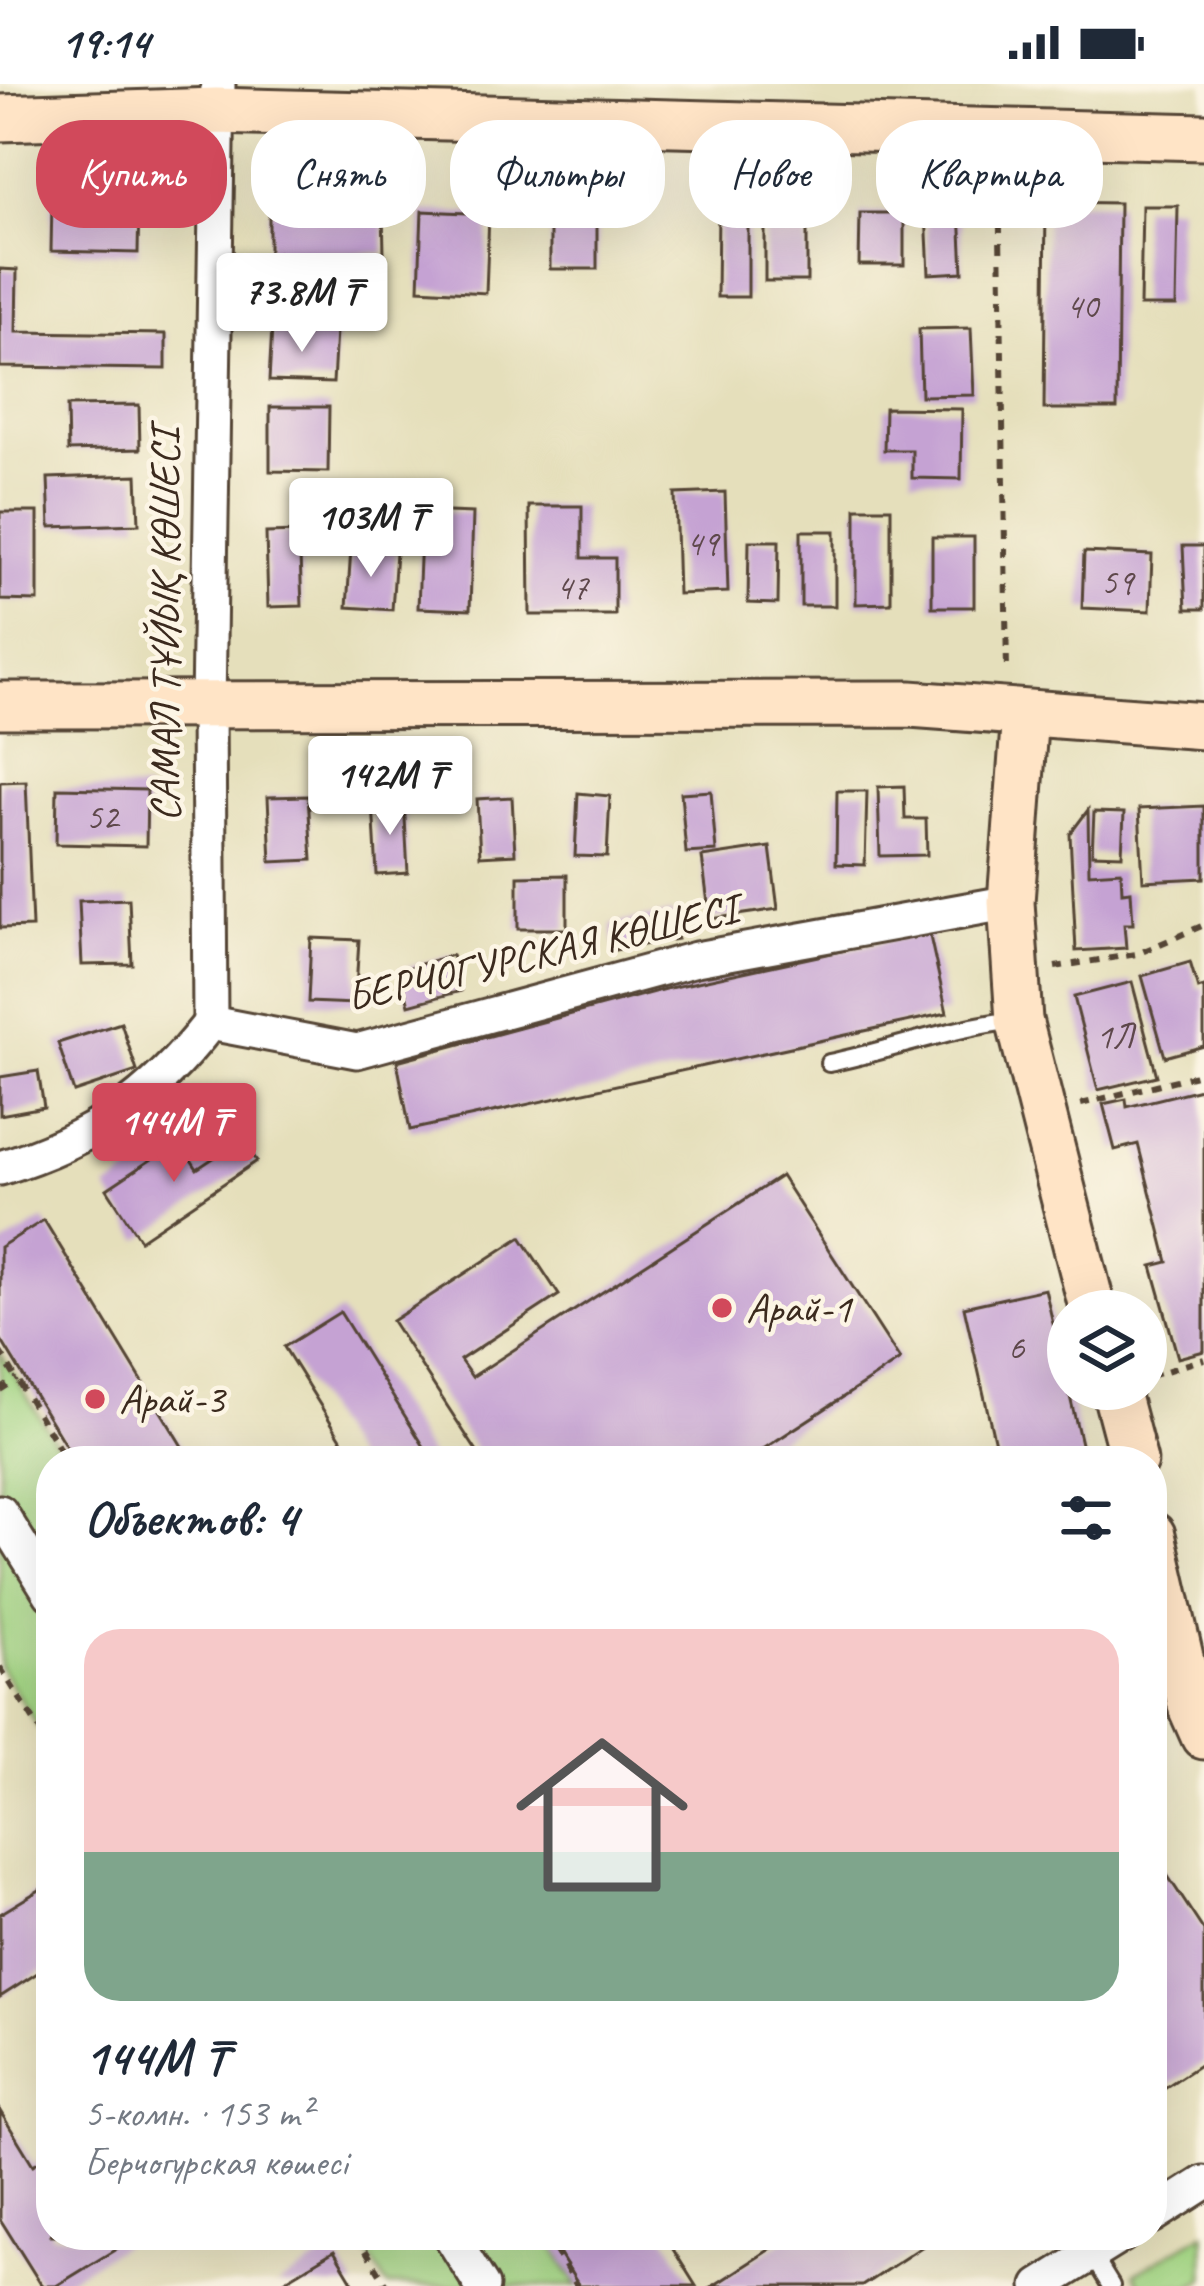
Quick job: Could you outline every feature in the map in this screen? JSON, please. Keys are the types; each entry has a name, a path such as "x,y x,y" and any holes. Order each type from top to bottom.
{"street":[{"path":"0,118 217,98 876,127"},
{"name":"САМАЛ ТҰЙЫҚ КӨШЕСІ","path":"211,1023 208,705 217,98"},
{"path":"1103,135 1204,137"},
{"path":"0,705 910,704 1204,726"},
{"path":"1016,713 1011,902 1019,1020 1088,1290"},
{"name":"БЕРЧОГУРСКАЯ КӨШЕСІ","path":"211,1023 357,1051 696,959 1011,902"},
{"path":"0,1168 83,1137 171,1074 211,1023"},
{"path":"1133,1410 1134,1446"},
{"path":"0,1512 36,1570"},
{"path":"1167,1600 1192,1709 1204,1736"},
{"path":"1167,2206 1204,2182"},
{"path":"459,2250 482,2286"},
{"path":"1040,2286 1100,2250"}],"lane":[{"path":"829,1063 909,1046 969,1026 1019,1020"},
{"path":"1092,2255 1111,2286"}],"path":[{"path":"1001,228 1016,713"},
{"path":"1055,967 1137,954 1204,925"},
{"path":"1081,1104 1204,1073"},
{"path":"0,1352 59,1446"},
{"path":"1167,1371 1204,1359"},
{"path":"0,1390 17,1379"},
{"path":"0,1667 36,1724"},
{"path":"365,2250 388,2286"},
{"path":"555,2250 577,2286"}],"green space":[{"path":"0,1352 58,1446 36,1446 36,1724 0,1667"},
{"path":"1204,2233 1204,2279 1192,2286 1142,2286 1134,2274"},
{"path":"365,2250 555,2250 577,2286 388,2286"}],"building":[{"path":"1103,203 1119,203 1117,409 1044,409 1046,228 1103,228"},
{"path":"1142,206 1178,206 1176,306 1140,306"},
{"path":"426,211 450,212 450,228 488,228 486,293 419,289"},
{"path":"860,213 876,213 876,228 904,228 904,265 859,265"},
{"path":"51,228 139,228 138,253 51,251"},
{"path":"269,228 383,228 384,253 269,253"},
{"path":"550,228 597,228 597,269 550,269"},
{"path":"718,228 748,228 748,297 717,297"},
{"path":"765,228 807,228 807,281 765,281"},
{"path":"927,228 961,228 963,272 929,274"},
{"path":"0,269 17,270 16,332 166,334 166,369 0,367"},
{"path":"270,272 315,272 314,323 269,322"},
{"path":"272,327 336,330 333,383 269,381"},
{"path":"971,328 974,395 921,396 919,329"},
{"path":"139,405 140,449 68,451 67,406"},
{"path":"270,407 329,407 328,472 270,471"},
{"path":"885,408 962,409 961,479 912,478 912,450 884,450"},
{"path":"137,475 139,524 50,527 48,478"},
{"path":"725,492 728,592 678,594 675,494"},
{"path":"529,506 582,506 582,558 615,558 615,615 530,615"},
{"path":"856,508 891,508 891,603 856,604"},
{"path":"422,511 473,513 470,610 418,608"},
{"path":"0,512 38,512 38,601 0,600"},
{"path":"801,531 835,531 835,606 801,606"},
{"path":"299,532 302,606 268,607 266,533"},
{"path":"932,537 974,537 974,607 932,607"},
{"path":"749,541 779,541 778,604 748,603"},
{"path":"1183,546 1204,546 1204,609 1186,609"},
{"path":"351,549 396,552 392,610 347,607"},
{"path":"1084,552 1152,555 1150,611 1082,608"},
{"path":"26,781 32,927 0,928 0,782"},
{"path":"904,786 905,819 926,819 927,855 880,856 878,787"},
{"path":"57,788 147,790 146,846 56,844"},
{"path":"711,791 716,851 686,853 681,793"},
{"path":"837,791 867,791 865,865 836,864"},
{"path":"578,793 610,796 607,857 575,856"},
{"path":"308,796 312,860 271,862 268,797"},
{"path":"512,797 515,854 480,856 477,799"},
{"path":"404,800 408,873 377,875 373,802"},
{"path":"1204,806 1204,878 1143,881 1139,809"},
{"path":"1088,810 1089,873 1121,871 1122,892 1131,891 1133,924 1124,924 1126,948 1076,951 1070,834"},
{"path":"1094,812 1124,813 1122,855 1092,854"},
{"path":"770,847 778,909 710,919 702,857"},
{"path":"567,875 567,929 518,929 518,876"},
{"path":"129,899 132,964 82,965 79,901"},
{"path":"672,913 677,939 615,950 611,924"},
{"path":"929,932 947,1013 410,1130 397,1061 665,989"},
{"path":"311,938 359,940 355,1004 308,1002"},
{"path":"452,955 461,991 409,1005 400,970"},
{"path":"1190,962 1198,989 1204,987 1204,1046 1165,1057 1142,976"},
{"path":"1132,982 1157,1076 1098,1090 1074,997"},
{"path":"121,1023 137,1071 74,1092 58,1043"},
{"path":"38,1071 44,1107 0,1115 0,1077"},
{"path":"1204,1088 1204,1351 1178,1358 1167,1319 1167,1290 1159,1290 1152,1266 1168,1262 1138,1144 1115,1150 1103,1104 1126,1099 1127,1107"},
{"path":"242,1139 257,1161 140,1240 107,1189 179,1141 197,1169"},
{"name":"Арай-1","path":"781,1176 900,1360 768,1446 473,1446 392,1321 521,1237 559,1295 460,1360 472,1377"},
{"name":"Арай-3","path":"44,1220 182,1446 66,1446 0,1338 0,1247"},
{"path":"1045,1289 1047,1410 1073,1410 1082,1446 996,1446 964,1307"},
{"path":"340,1312 424,1446 346,1446 284,1347"},
{"path":"1167,1875 1204,1931 1204,2062 1167,2086"},
{"path":"36,1892 36,1974 0,1997 0,1914"},
{"path":"0,2111 36,2163 36,2250 115,2250 56,2286 42,2286 0,2219"},
{"path":"557,2250 673,2250 696,2286 579,2286"},
{"path":"769,2250 917,2250 862,2286 713,2286"},
{"path":"334,2251 355,2286 276,2286"}],"place":[{"name":"Арай-1","path":"722,1308"},
{"name":"Арай-3","path":"95,1399"}]}
